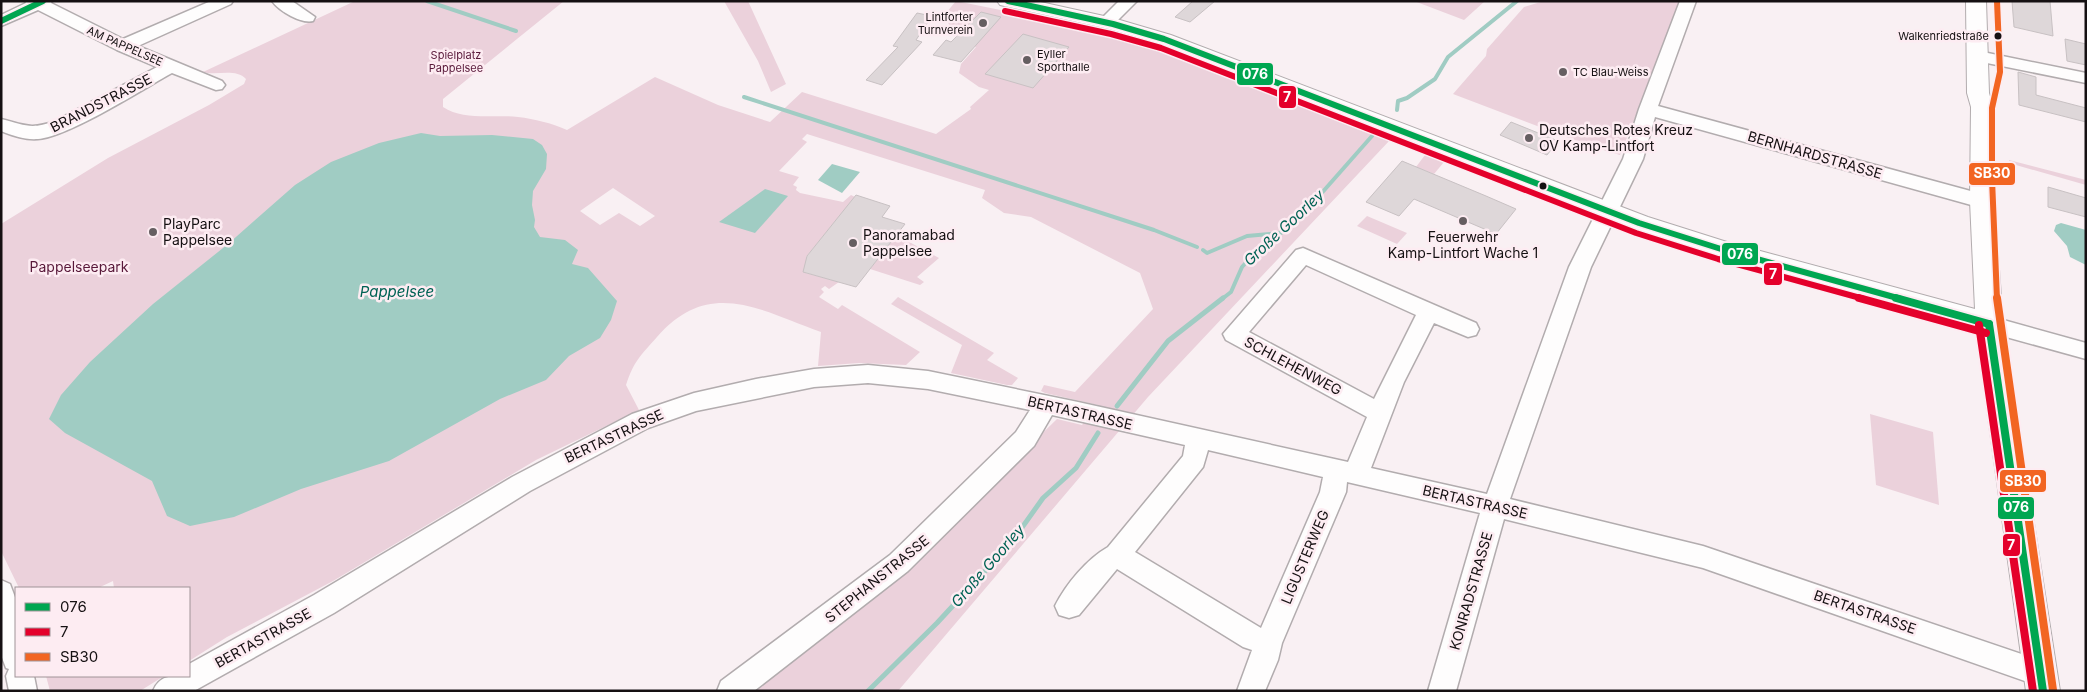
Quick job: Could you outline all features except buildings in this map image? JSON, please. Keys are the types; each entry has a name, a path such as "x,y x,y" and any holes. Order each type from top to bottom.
{"main road":[{"path":"1007,1 1106,22 1181,45 1606,211 1689,240 1989,324"},
{"path":"1976,1 1989,81 1982,107 1982,201 1989,324 2041,682"},
{"path":"1984,54 1987,1"}],"street":[{"path":"123,46 225,1"},
{"path":"280,1 307,17"},
{"path":"1106,22 1129,1"},
{"name":"KONRADSTRASSE","path":"1442,691 1495,506 1580,267 1633,159 1648,109 1688,1"},
{"path":"1,21 37,2"},
{"name":"AM PAPPELSEE","path":"37,2 123,46 216,85"},
{"path":"1984,54 2086,78"},
{"name":"BRANDSTRASSE","path":"1,125 25,133 40,133 62,125 170,67"},
{"name":"BERNHARDSTRASSE","path":"1648,109 1982,201"},
{"name":"SCHLEHENWEG","path":"1380,414 1234,334 1303,255 1428,313 1468,329"},
{"path":"1346,472 1380,414 1392,382 1428,313"},
{"path":"1989,324 2086,351"},
{"name":"BERTASTRASSE","path":"167,691 324,604 567,458 640,421 694,402 756,388 814,378 868,374 928,380 1046,405 1495,506 1703,557 2041,682"},
{"name":"STEPHANSTRASSE","path":"731,691 899,563 1025,439 1046,405"},
{"path":"1070,606 1104,564 1117,555 1194,460 1199,439"},
{"name":"LIGUSTERWEG","path":"1251,691 1264,660 1268,643 1333,492 1346,472"},
{"path":"1117,555 1253,638 1268,643"},
{"path":"1,592 15,655"},
{"path":"20,677 23,691"}],"green space":[{"path":"355,1 564,1 443,99 443,107 469,116 508,116 531,119 567,130 655,77 718,105 770,122 802,92 936,134 971,109 970,107 989,90 979,87 959,73 961,64 976,47 960,39 949,25 946,13 956,1 1081,27 1155,47 1244,79 1390,140 1148,397 898,691 746,691 977,497 1057,419 1082,425 1098,405 1045,393 1041,391 1044,385 1075,392 1153,309 1140,273 1031,217 1004,213 982,198 985,190 807,134 802,139 807,142 779,171 799,177 793,185 797,187 796,190 800,193 843,202 851,195 855,197 806,257 811,259 806,273 839,282 829,289 825,286 821,289 824,292 819,297 838,309 842,305 920,352 906,365 859,363 818,366 821,332 756,308 736,304 716,303 696,308 676,319 657,337 635,364 626,385 639,410 536,460 333,581 227,637 190,660 190,587 114,587 113,581 100,587 19,587 1,551 1,224 108,158 209,105 244,84 246,79 231,73 203,72","holes":["613,188 655,216 640,226 619,213 600,225 580,211"]},
{"path":"724,1 748,1 786,84 771,92 758,61"},
{"path":"1414,1 1485,1 1464,20"},
{"name":"TC Blau-Weiss","path":"1544,1 1682,1 1620,155 1590,146 1453,94 1486,56 1487,49 1524,7"},
{"path":"1425,155 1444,162 1434,174 1416,167"},
{"path":"2009,160 2086,180 2086,185 2009,163"},
{"path":"1367,216 1407,233 1397,244 1357,226"},
{"path":"900,230 905,231 900,237 939,258 917,277 924,282 920,285 870,269"},
{"path":"898,297 994,353 987,360 1018,378 1012,385 1007,385 951,373 962,345 891,304"},
{"path":"1870,414 1933,432 1939,505 1876,485"},
{"path":"46,677 162,677 140,691 50,691"}],"water":[{"name":"Pappelsee","path":"421,133 440,136 492,135 533,139 542,145 547,154 546,169 533,191 534,227 540,237 565,240 578,250 572,264 588,268 617,301 611,320 600,338 569,356 546,380 500,399 389,461 301,489 234,517 190,526 167,516 152,481 65,433 49,419 61,395 90,362 153,304 228,244 295,185 331,162 379,143"},
{"path":"832,164 860,172 842,193 818,180"},
{"path":"765,189 788,196 755,233 719,222"},
{"path":"2061,223 2086,230 2086,265 2070,257 2067,246 2054,231 2056,225"}],"waterway":[{"path":"427,1 516,31"},
{"name":"Große Goorley","path":"1397,110 1398,101 1407,98 1435,79 1448,57 1517,1"},
{"path":"744,97 1154,230 1197,247"},
{"name":"Große Goorley","path":"1279,233 1297,221 1372,136"},
{"path":"1203,250 1207,253 1247,236 1279,233"},
{"name":"Große Goorley","path":"1222,299 1231,292 1242,267 1262,245 1279,233"},
{"name":"Große Goorley","path":"1117,406 1168,341 1223,298"},
{"name":"Große Goorley","path":"868,691 937,623 1011,543 1043,498 1076,468 1098,433"}],"transit line":[{"name":"076","path":"1,21 43,1"},
{"name":"076","path":"1008,1 1113,24 1164,39 1639,223 1721,249 1989,324"},
{"name":"SB30","path":"1997,1 2000,72 1992,108 1992,179 1997,301 2053,690"},
{"name":"7","path":"1005,11 1111,34 1161,48 1636,233 1718,259 1986,333"},
{"name":"076","path":"1989,324 2043,691"},
{"name":"7","path":"1979,325 2033,691"}],"place":[{"name":"Lintforter Turnverein","path":"983,23"},
{"name":"Walkenriedstraße","path":"1998,36"},
{"name":"Eyller Sporthalle","path":"1027,60"},
{"name":"TC Blau-Weiss","path":"1563,72"},
{"name":"Deutsches Rotes Kreuz OV Kamp-Lintfort","path":"1529,138"},
{"name":"Feuerwehr Kamp-Lintfort Wache 1","path":"1463,221"},
{"name":"PlayParc Pappelsee","path":"153,232"},
{"name":"Panoramabad Pappelsee","path":"853,243"}],"park label":[{"name":"Spielplatz Pappelsee","path":"456,61"},
{"name":"Pappelseepark","path":"79,267"}]}
